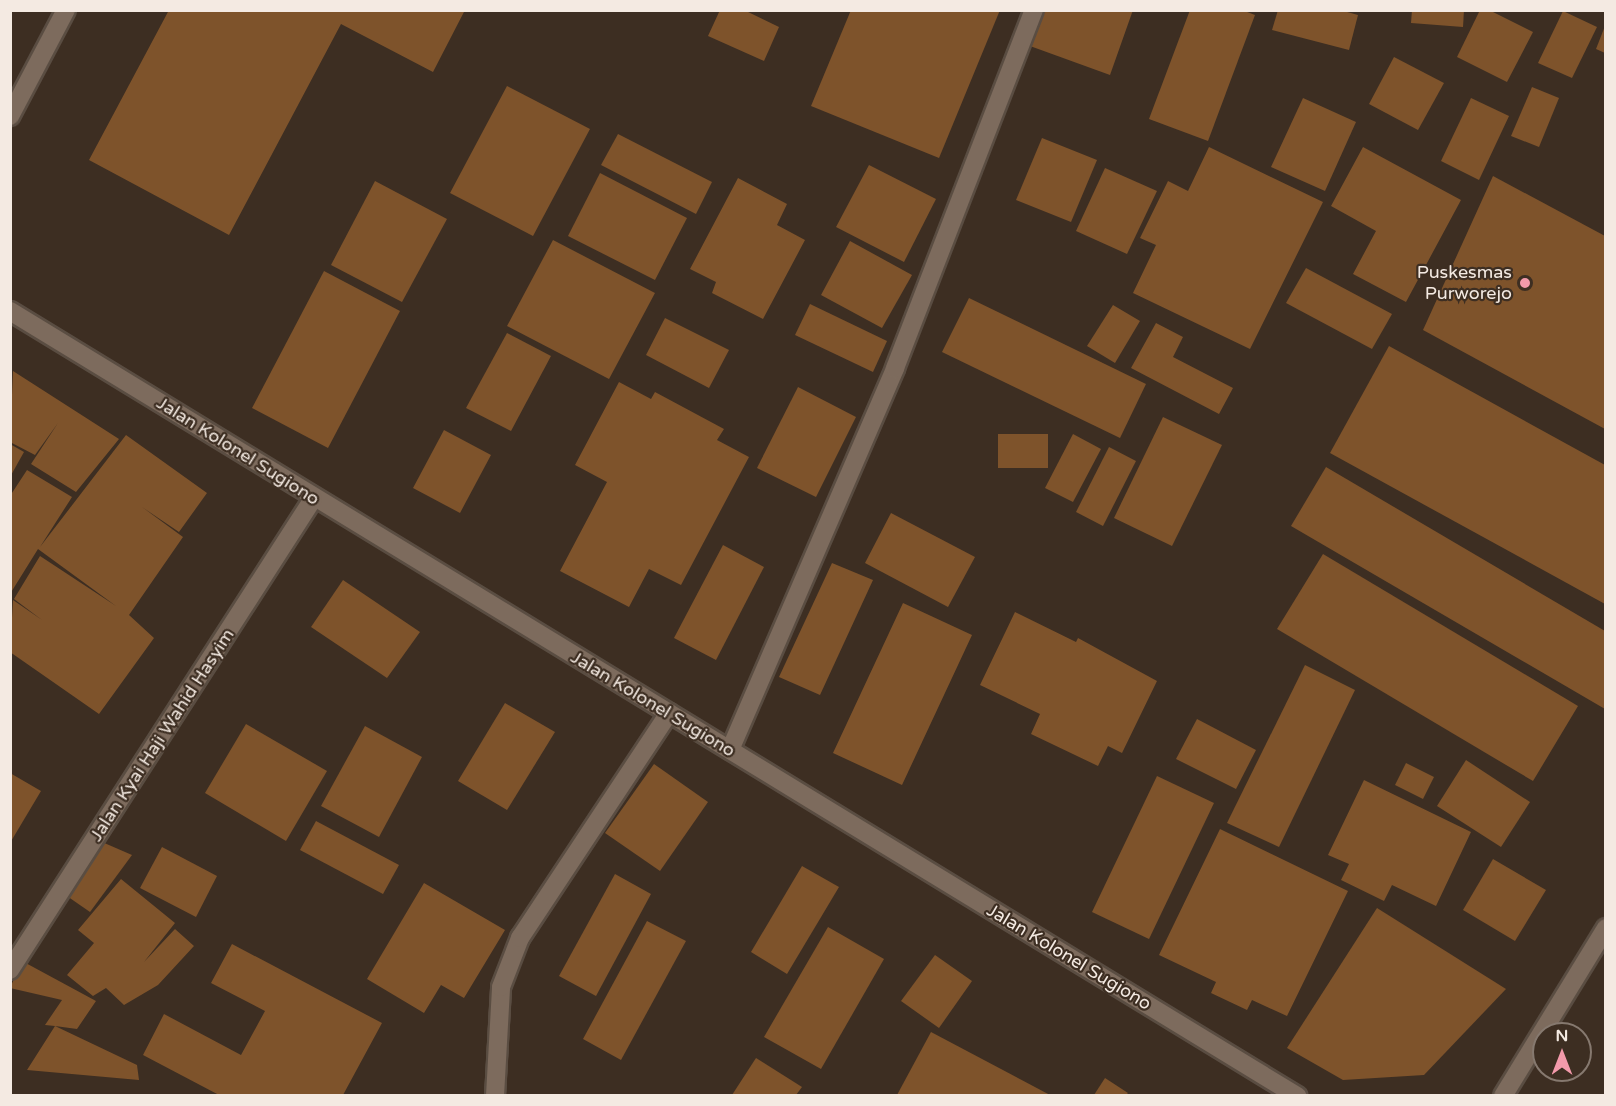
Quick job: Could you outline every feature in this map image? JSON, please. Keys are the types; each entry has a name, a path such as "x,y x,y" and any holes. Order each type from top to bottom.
{"street":[{"path":"10,116 66,10"},
{"path":"730,750 895,368 1034,10"},
{"name":"Jalan Kolonel Sugiono","path":"10,311 313,499 1297,1095"},
{"name":"Jalan Kyai Haji Wahid Hasyim","path":"10,970 313,499"},
{"path":"495,1095 501,987 520,938 669,713"},
{"path":"1503,1095 1605,928"}],"building":[{"path":"169,10 465,10 433,72 341,24 229,235 89,160"},
{"path":"720,10 744,10 779,27 764,61 708,36"},
{"path":"851,10 1000,10 939,158 811,106"},
{"path":"1043,10 1133,10 1110,75 1030,46"},
{"path":"1190,10 1242,10 1255,15 1208,141 1149,119"},
{"path":"1278,10 1340,10 1358,15 1349,50 1272,30"},
{"path":"1412,10 1464,10 1463,27 1411,23"},
{"path":"1480,10 1489,10 1533,32 1507,82 1457,57"},
{"path":"1563,11 1597,27 1572,78 1538,63"},
{"path":"1605,26 1605,53 1596,49"},
{"path":"1394,57 1444,83 1418,130 1369,104"},
{"path":"507,86 590,129 533,236 450,193"},
{"path":"1532,87 1559,98 1539,147 1511,136"},
{"path":"1303,98 1356,122 1325,191 1271,167"},
{"path":"1471,98 1509,116 1479,180 1441,161"},
{"path":"618,134 712,182 696,214 601,165"},
{"path":"1042,138 1097,160 1071,222 1016,200"},
{"path":"1209,147 1323,202 1250,349 1133,293 1156,245 1140,238 1168,181 1188,191"},
{"path":"1363,147 1461,200 1406,302 1353,274 1376,231 1331,206"},
{"path":"869,165 936,199 904,262 836,227"},
{"path":"1105,168 1157,191 1127,254 1076,231"},
{"path":"600,173 687,218 655,280 568,236"},
{"name":"Puskesmas Purworejo","path":"1493,176 1605,236 1605,429 1423,330"},
{"path":"738,178 787,204 777,225 805,240 763,319 712,293 716,282 690,269"},
{"path":"375,181 447,219 402,302 331,265"},
{"path":"553,240 655,293 609,379 507,326"},
{"path":"850,241 912,275 882,328 821,295"},
{"path":"1306,268 1392,314 1372,349 1286,303"},
{"path":"324,271 400,311 328,448 252,408"},
{"path":"969,298 1146,384 1120,438 942,352"},
{"path":"810,304 887,341 873,372 795,335"},
{"path":"1113,305 1140,321 1115,363 1087,346"},
{"path":"665,318 729,350 709,388 646,355"},
{"path":"1156,323 1183,337 1173,357 1233,388 1219,414 1131,368"},
{"path":"507,333 551,356 511,431 466,408"},
{"path":"1389,346 1605,465 1605,604 1330,453"},
{"path":"13,371 119,439 76,492 31,464 58,423 35,455 10,442"},
{"path":"619,382 651,399 655,392 724,429 717,440 749,457 681,585 649,569 629,607 560,571 607,482 575,465"},
{"path":"798,387 856,417 816,497 757,468"},
{"path":"1163,417 1222,445 1172,546 1114,518"},
{"path":"444,430 491,455 460,513 413,488"},
{"path":"998,434 1048,434 1048,468 998,468"},
{"path":"1073,434 1101,449 1073,502 1045,488"},
{"path":"126,435 207,493 179,532 142,507 183,537 129,615 154,638 99,714 10,652 13,600 42,620 14,599 40,556 116,606 38,549 10,594 10,496 27,470 72,497 40,547"},
{"path":"10,444 24,452 10,477"},
{"path":"1109,447 1136,461 1103,526 1076,512"},
{"path":"1326,467 1605,631 1605,709 1291,526"},
{"path":"891,513 975,557 948,607 865,563"},
{"path":"723,545 764,567 716,660 674,638"},
{"path":"1323,554 1578,706 1533,781 1277,629"},
{"path":"832,563 873,580 820,695 779,677"},
{"path":"343,580 420,632 387,678 311,627"},
{"path":"903,603 972,635 902,785 833,753"},
{"path":"1015,612 1076,642 1078,638 1157,681 1122,753 1108,746 1098,766 1031,734 1040,714 980,685"},
{"path":"1305,665 1355,690 1279,847 1227,823"},
{"path":"505,703 555,732 507,810 458,781"},
{"path":"1197,719 1256,750 1236,789 1176,759"},
{"path":"246,724 327,771 286,841 205,793"},
{"path":"365,726 422,757 379,837 321,806"},
{"path":"1466,760 1530,802 1501,847 1437,806"},
{"path":"1406,763 1434,777 1423,799 1395,785"},
{"path":"654,764 708,802 660,871 605,833"},
{"path":"10,773 41,791 10,843"},
{"path":"1157,776 1214,803 1149,939 1092,912"},
{"path":"1364,780 1471,832 1436,906 1392,885 1384,901 1341,880 1349,864 1328,855"},
{"path":"316,821 399,865 383,894 300,850"},
{"path":"1220,829 1348,891 1287,1016 1252,1000 1247,1010 1211,993 1216,982 1159,955"},
{"path":"102,842 132,855 90,912 64,894"},
{"path":"162,847 217,876 196,917 140,888"},
{"path":"1493,859 1546,890 1515,941 1463,910"},
{"path":"802,866 839,887 787,974 751,952"},
{"path":"615,874 651,894 596,996 559,976"},
{"path":"121,879 175,923 144,962 175,929 194,946 158,985 124,1005 106,988 93,996 67,975 94,943 78,930"},
{"path":"424,883 505,930 464,998 441,985 424,1013 367,979"},
{"path":"1377,908 1506,989 1424,1075 1343,1080 1287,1048"},
{"path":"647,921 686,941 621,1060 583,1039"},
{"path":"828,927 884,959 821,1069 764,1037"},
{"path":"232,944 382,1023 343,1095 219,1095 143,1055 164,1014 241,1055 265,1011 211,983"},
{"path":"935,955 972,981 939,1028 901,1001"},
{"path":"22,961 96,1001 77,1029 45,1025 62,1000 10,988"},
{"path":"55,1026 137,1065 139,1080 27,1070"},
{"path":"931,1032 1050,1095 897,1095"},
{"path":"756,1058 802,1087 796,1095 732,1095"},
{"path":"1105,1078 1128,1093 1126,1095 1094,1095"}],"place":[{"name":"Puskesmas Purworejo","path":"1525,283"}]}
